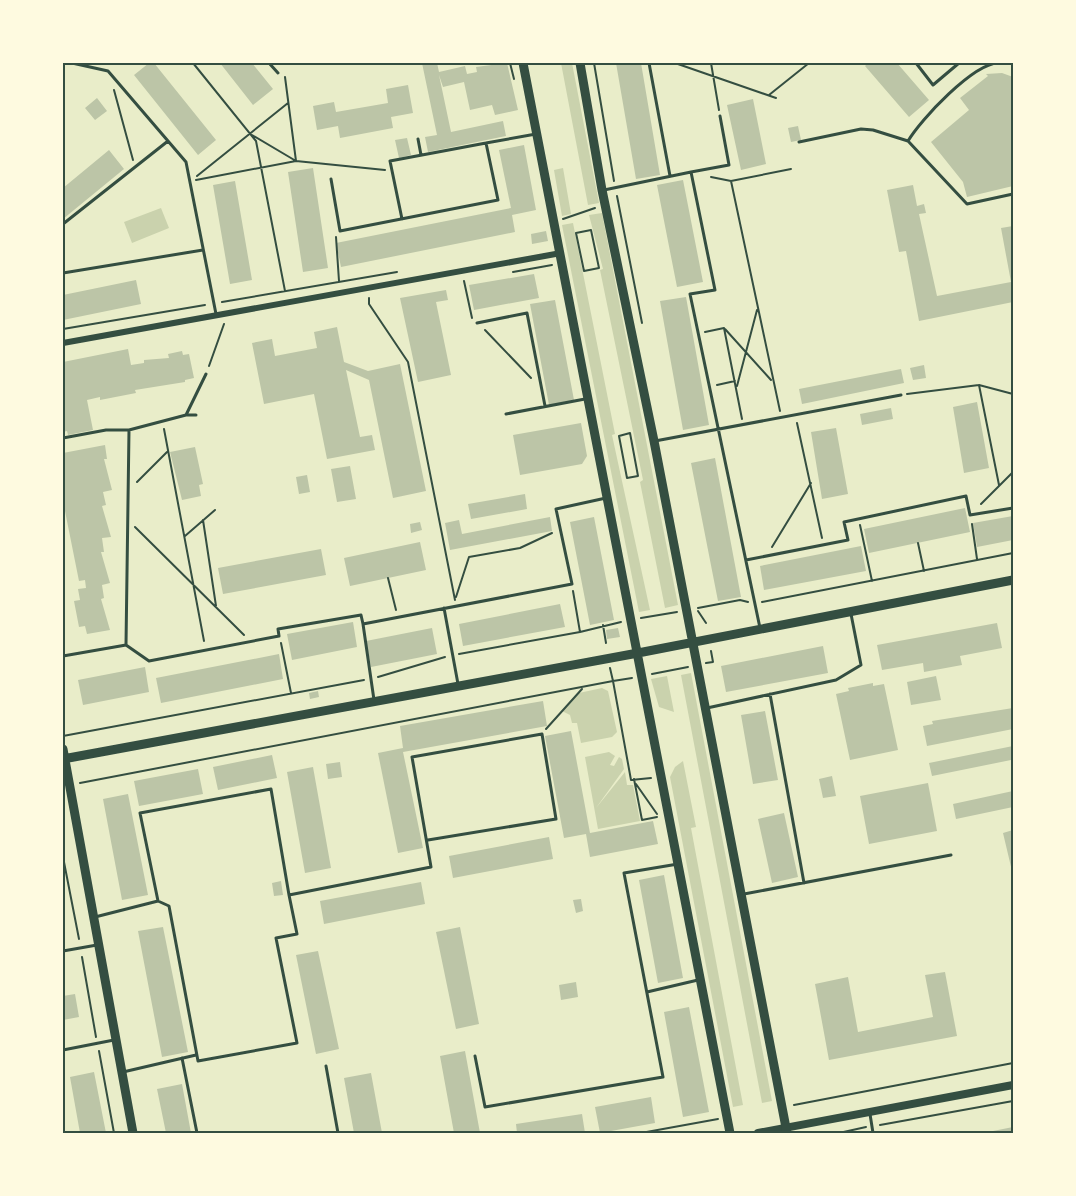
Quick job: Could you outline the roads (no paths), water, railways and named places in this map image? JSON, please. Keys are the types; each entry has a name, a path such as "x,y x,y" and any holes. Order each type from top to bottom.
{"main road":[{"path":"524,63 730,1133"},
{"path":"580,63 602,190 654,441 786,1130"},
{"path":"133,1133 64,755 638,653 1013,580"}],"street":[{"path":"63,343 561,253"},
{"path":"758,1133 786,1130 1013,1084"}],"lane":[{"path":"72,63 108,71 186,162 216,315"},
{"path":"269,63 278,73"},
{"path":"649,63 670,176"},
{"path":"916,63 933,85 959,63"},
{"path":"908,141 926,118 979,69 998,63"},
{"path":"602,190 729,165 720,116"},
{"path":"799,142 861,129 873,130 908,141 968,204 1013,194"},
{"path":"402,219 390,161 538,134"},
{"path":"418,139 421,155"},
{"path":"63,224 168,141"},
{"path":"331,179 340,231 498,200 486,143"},
{"path":"691,172 715,290 690,294 760,629"},
{"path":"63,273 203,250"},
{"path":"477,323 527,313 545,406"},
{"path":"186,415 206,374"},
{"path":"654,441 900,394"},
{"path":"506,414 590,398"},
{"path":"63,438 106,430 129,430 186,415 196,415"},
{"path":"126,645 129,430"},
{"path":"746,560 848,540 844,522 966,496 970,515 1013,508"},
{"path":"363,624 455,604 572,584 556,508 608,498"},
{"path":"444,608 459,686"},
{"path":"705,708 836,680 861,664 850,610"},
{"path":"63,656 126,645 149,661 279,636 278,630 361,615 374,701"},
{"path":"770,694 804,883"},
{"path":"289,896 431,867 412,757 542,734 556,819 428,840"},
{"path":"93,917 158,902 169,906 198,1061 297,1043 276,938 297,934 271,789 141,813 158,902"},
{"path":"742,895 951,855"},
{"path":"475,1056 485,1107 663,1077 624,873 679,864"},
{"path":"63,951 98,944"},
{"path":"647,992 701,980"},
{"path":"63,1050 116,1040"},
{"path":"122,1072 197,1055"},
{"path":"182,1058 197,1133"},
{"path":"326,1066 338,1133"},
{"path":"869,1112 873,1133"}]}
